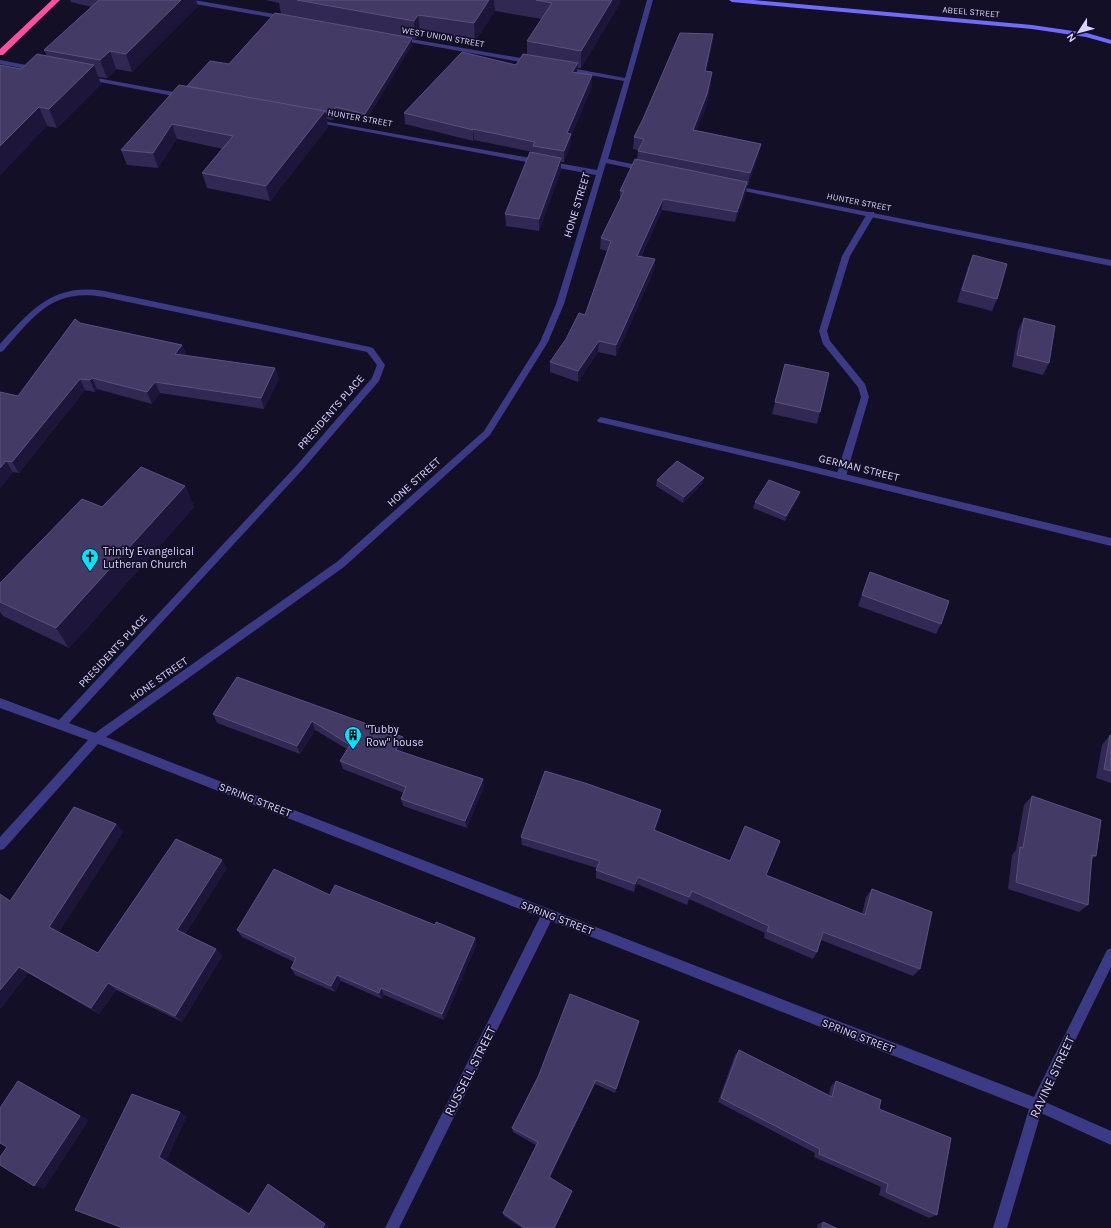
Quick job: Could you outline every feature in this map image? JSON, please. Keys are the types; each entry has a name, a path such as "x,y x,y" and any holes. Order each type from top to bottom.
{"highway":[{"path":"0,53 56,0"}],"street":[{"path":"184,0 292,19"},
{"name":"HONE STREET","path":"0,845 96,738 341,564 487,433 544,342 560,304 602,160 628,80 650,0"},
{"name":"ABEEL STREET","path":"732,0 1032,27 1087,35 1111,42"},
{"name":"WEST UNION STREET","path":"394,37 542,64"},
{"path":"0,62 42,70"},
{"path":"558,67 628,80"},
{"path":"81,77 191,97"},
{"name":"HUNTER STREET","path":"309,119 599,173"},
{"path":"602,160 648,170"},
{"name":"HUNTER STREET","path":"725,185 1111,263"},
{"path":"841,476 865,397 862,386 826,342 823,331 834,289 846,256 871,214"},
{"name":"PRESIDENTS PLACE","path":"0,349 35,312 53,299 68,293 85,292 104,294 370,350 381,365 376,379 300,467 61,725"},
{"name":"GERMAN STREET","path":"601,420 841,476 1111,542"},
{"name":"SPRING STREET","path":"0,703 96,738 1037,1105 1111,1138"},
{"name":"RUSSELL STREET","path":"392,1228 548,914"},
{"name":"RAVINE STREET","path":"1000,1228 1037,1105 1111,954"}],"building":[{"path":"99,0 181,0 126,54 110,51 100,60 44,50"},
{"path":"297,0 489,0 474,23 418,15 414,21"},
{"path":"536,0 612,0 581,51 527,41 552,3"},
{"path":"275,13 412,38 365,114 336,107 332,113 187,86 210,61 229,64"},
{"path":"680,33 713,34 705,71 712,72 707,94 693,130 761,144 750,173 638,151 644,139 634,137"},
{"path":"462,52 516,65 523,54 578,63 572,72 592,75 567,133 571,134 564,151 533,146 535,142 473,130 404,113"},
{"path":"37,54 94,65 49,109 39,107 0,146 0,65 21,69"},
{"path":"179,85 325,111 266,186 202,173 233,136 172,124 153,153 121,150"},
{"path":"530,152 561,158 539,219 505,214"},
{"path":"635,159 747,182 737,212 663,199 637,256 655,259 616,345 599,341 578,371 550,362 566,339 579,313 585,315 611,241 601,238 624,191 620,191"},
{"path":"973,255 1007,264 997,299 962,290"},
{"path":"1024,318 1055,326 1049,363 1017,355"},
{"path":"75,319 80,323 182,345 175,354 275,368 261,398 155,382 147,392 92,378 90,380 80,379 12,462 6,461 0,468 0,392 18,396"},
{"path":"785,364 829,373 820,412 775,402"},
{"path":"677,461 704,478 684,497 657,480"},
{"path":"141,467 185,486 56,628 0,602 0,583 82,499 102,507"},
{"path":"769,480 800,492 786,516 755,502"},
{"path":"870,572 949,601 941,624 862,595"},
{"path":"237,677 403,737 396,750 483,779 465,821 401,799 406,787 340,761 350,745 312,721 297,746 213,714"},
{"path":"1110,735 1111,736 1111,771 1104,769"},
{"path":"545,771 588,784 661,810 654,830 730,861 745,826 780,841 766,875 865,915 872,889 932,912 920,969 823,932 817,952 767,931 769,926 692,891 689,897 638,877 635,884 596,870 600,861 521,837"},
{"path":"1032,796 1101,820 1096,856 1092,855 1088,905 1016,882 1020,847 1023,848"},
{"path":"74,807 116,824 49,927 98,953 176,839 222,860 177,930 216,949 175,1016 108,983 91,1008 19,967 0,990 0,894 10,901"},
{"path":"274,869 330,895 335,885 435,925 436,922 475,938 442,1014 381,988 379,993 337,975 331,986 291,968 296,958 237,930"},
{"path":"570,994 639,1021 616,1089 596,1080 549,1177 572,1191 554,1228 525,1228 503,1213 538,1142 512,1128 538,1077"},
{"path":"739,1050 832,1097 836,1081 881,1100 879,1109 951,1138 937,1215 886,1192 888,1184 819,1154 820,1149 721,1098"},
{"path":"18,1081 80,1116 34,1186 0,1165 0,1157 7,1147 0,1143 0,1108"},
{"path":"132,1094 180,1112 159,1157 249,1214 268,1184 325,1224 322,1228 123,1228 75,1210"},
{"path":"823,1222 836,1228 822,1228"}],"place":[{"name":"Trinity Evangelical Lutheran Church","path":"90,572"},
{"name":"\"Tubby Row\" house","path":"353,750"}]}
